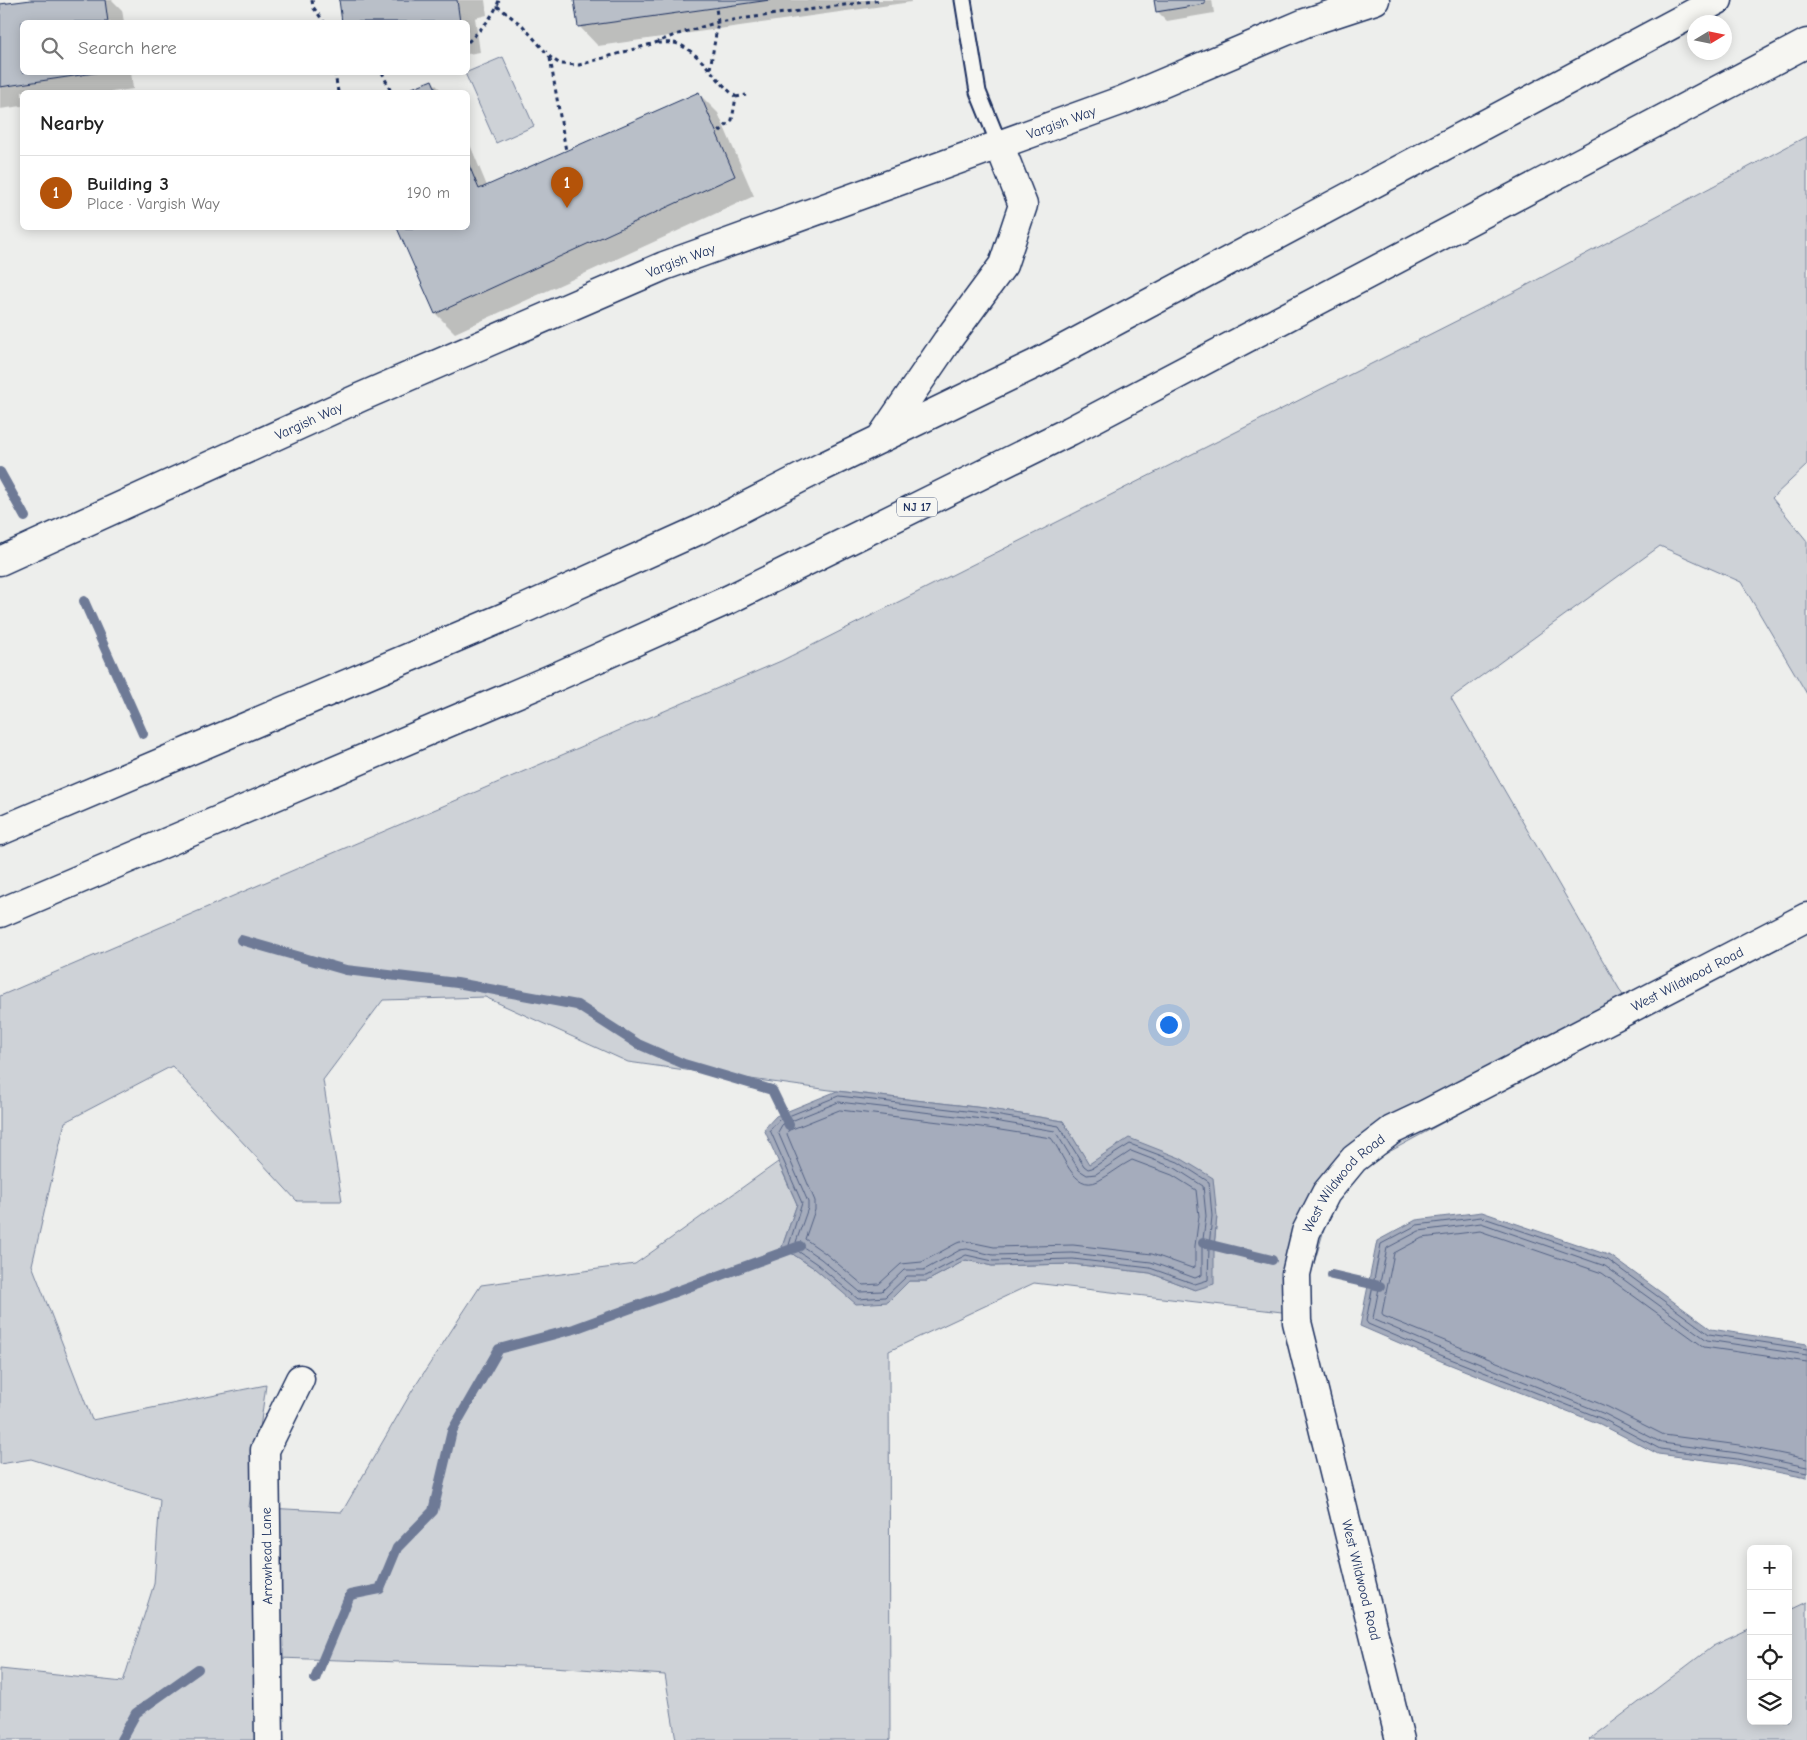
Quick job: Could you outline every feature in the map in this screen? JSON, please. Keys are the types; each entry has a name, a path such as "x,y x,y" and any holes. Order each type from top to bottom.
{"main road":[{"name":"Vargish Way","path":"0,561 361,397 656,270 1123,100 1305,24 1375,0"},
{"path":"0,831 537,603 699,530 1035,364 1718,0"},
{"name":"NJ 17","path":"0,913 558,676 730,599 1070,431 1807,44"},
{"path":"880,439 947,341 1003,265 1023,205 999,144"},
{"name":"West Wildwood Road","path":"1400,1740 1296,1322 1296,1274 1306,1232 1326,1193 1354,1159 1392,1130 1807,917"},
{"name":"Arrowhead Lane","path":"269,1740 265,1450 300,1379"}],"lane":[{"path":"963,0 978,92 999,144"}],"path":[{"path":"312,0 313,7 323,20"},
{"path":"470,40 482,28 499,0"},
{"path":"497,6 522,26 550,57 566,66 579,65 718,22 881,0"},
{"path":"710,69 718,22 716,8"},
{"path":"655,43 677,44 697,57 710,69 724,88 736,97 746,95"},
{"path":"550,57 566,151"},
{"path":"336,75 338,90"},
{"path":"383,75 390,90"},
{"path":"717,134 732,120 736,97"}],"shaded area":[{"path":"503,57 534,126 496,143 466,75 470,75 470,71"},
{"path":"1807,136 1807,465 1772,498 1807,541 1807,694 1741,582 1660,546 1451,698 1636,1018 1339,1179 1299,1314 1034,1283 889,1351 890,1740 676,1740 665,1675 553,1667 278,1658 283,1740 0,1740 0,1669 123,1682 154,1584 160,1499 31,1459 0,1464 0,996 781,661 1518,290","holes":["485,997 628,1062 837,1091 984,1108 1063,1121 1089,1165 1217,1216 1214,1247 1195,1290 1150,1273 1072,1264 992,1266 966,1260 927,1281 909,1281 888,1302 814,1268 782,1247 797,1204 778,1162 635,1264 481,1285 412,1391 342,1512 249,1507 266,1385 92,1420 32,1265 65,1122 172,1066 297,1201 342,1201 323,1080 383,1000"]},
{"path":"1807,1602 1807,1740 1589,1740 1713,1646 1747,1630 1747,1725 1792,1725 1792,1609"}],"water":[{"path":"837,1091 984,1108 1063,1121 1089,1164 1129,1138 1180,1158 1213,1178 1217,1216 1214,1247 1214,1284 1195,1290 1150,1273 1072,1264 992,1266 966,1260 927,1281 909,1281 888,1302 856,1304 814,1268 782,1247 797,1204 764,1129 776,1116"},
{"path":"1482,1212 1611,1256 1711,1329 1807,1344 1807,1478 1736,1464 1658,1454 1600,1424 1441,1361 1360,1326 1377,1241 1416,1220"}],"building":[{"path":"31,0 105,0 108,20 20,20 20,75 81,75 0,87 0,4"},
{"path":"339,0 457,0 460,20 342,20"},
{"path":"574,0 770,0 578,27"},
{"path":"1154,0 1205,0 1205,4 1156,12"},
{"path":"432,80 436,90 407,90"},
{"path":"699,92 735,176 435,314 398,230 470,230 470,168 479,189"}],"waterway":[{"path":"0,472 25,517"},
{"path":"84,601 143,734"},
{"path":"241,940 346,970 457,983 577,1005 638,1044 684,1064 772,1090 789,1125"},
{"path":"1203,1243 1272,1260"},
{"path":"315,1679 350,1595 380,1589 397,1548 433,1511 452,1431 499,1349 574,1329 800,1246"},
{"path":"1332,1275 1380,1286"},
{"path":"121,1740 136,1713 198,1669"}],"place":[{"name":"Building 3","path":"567,208"}]}
